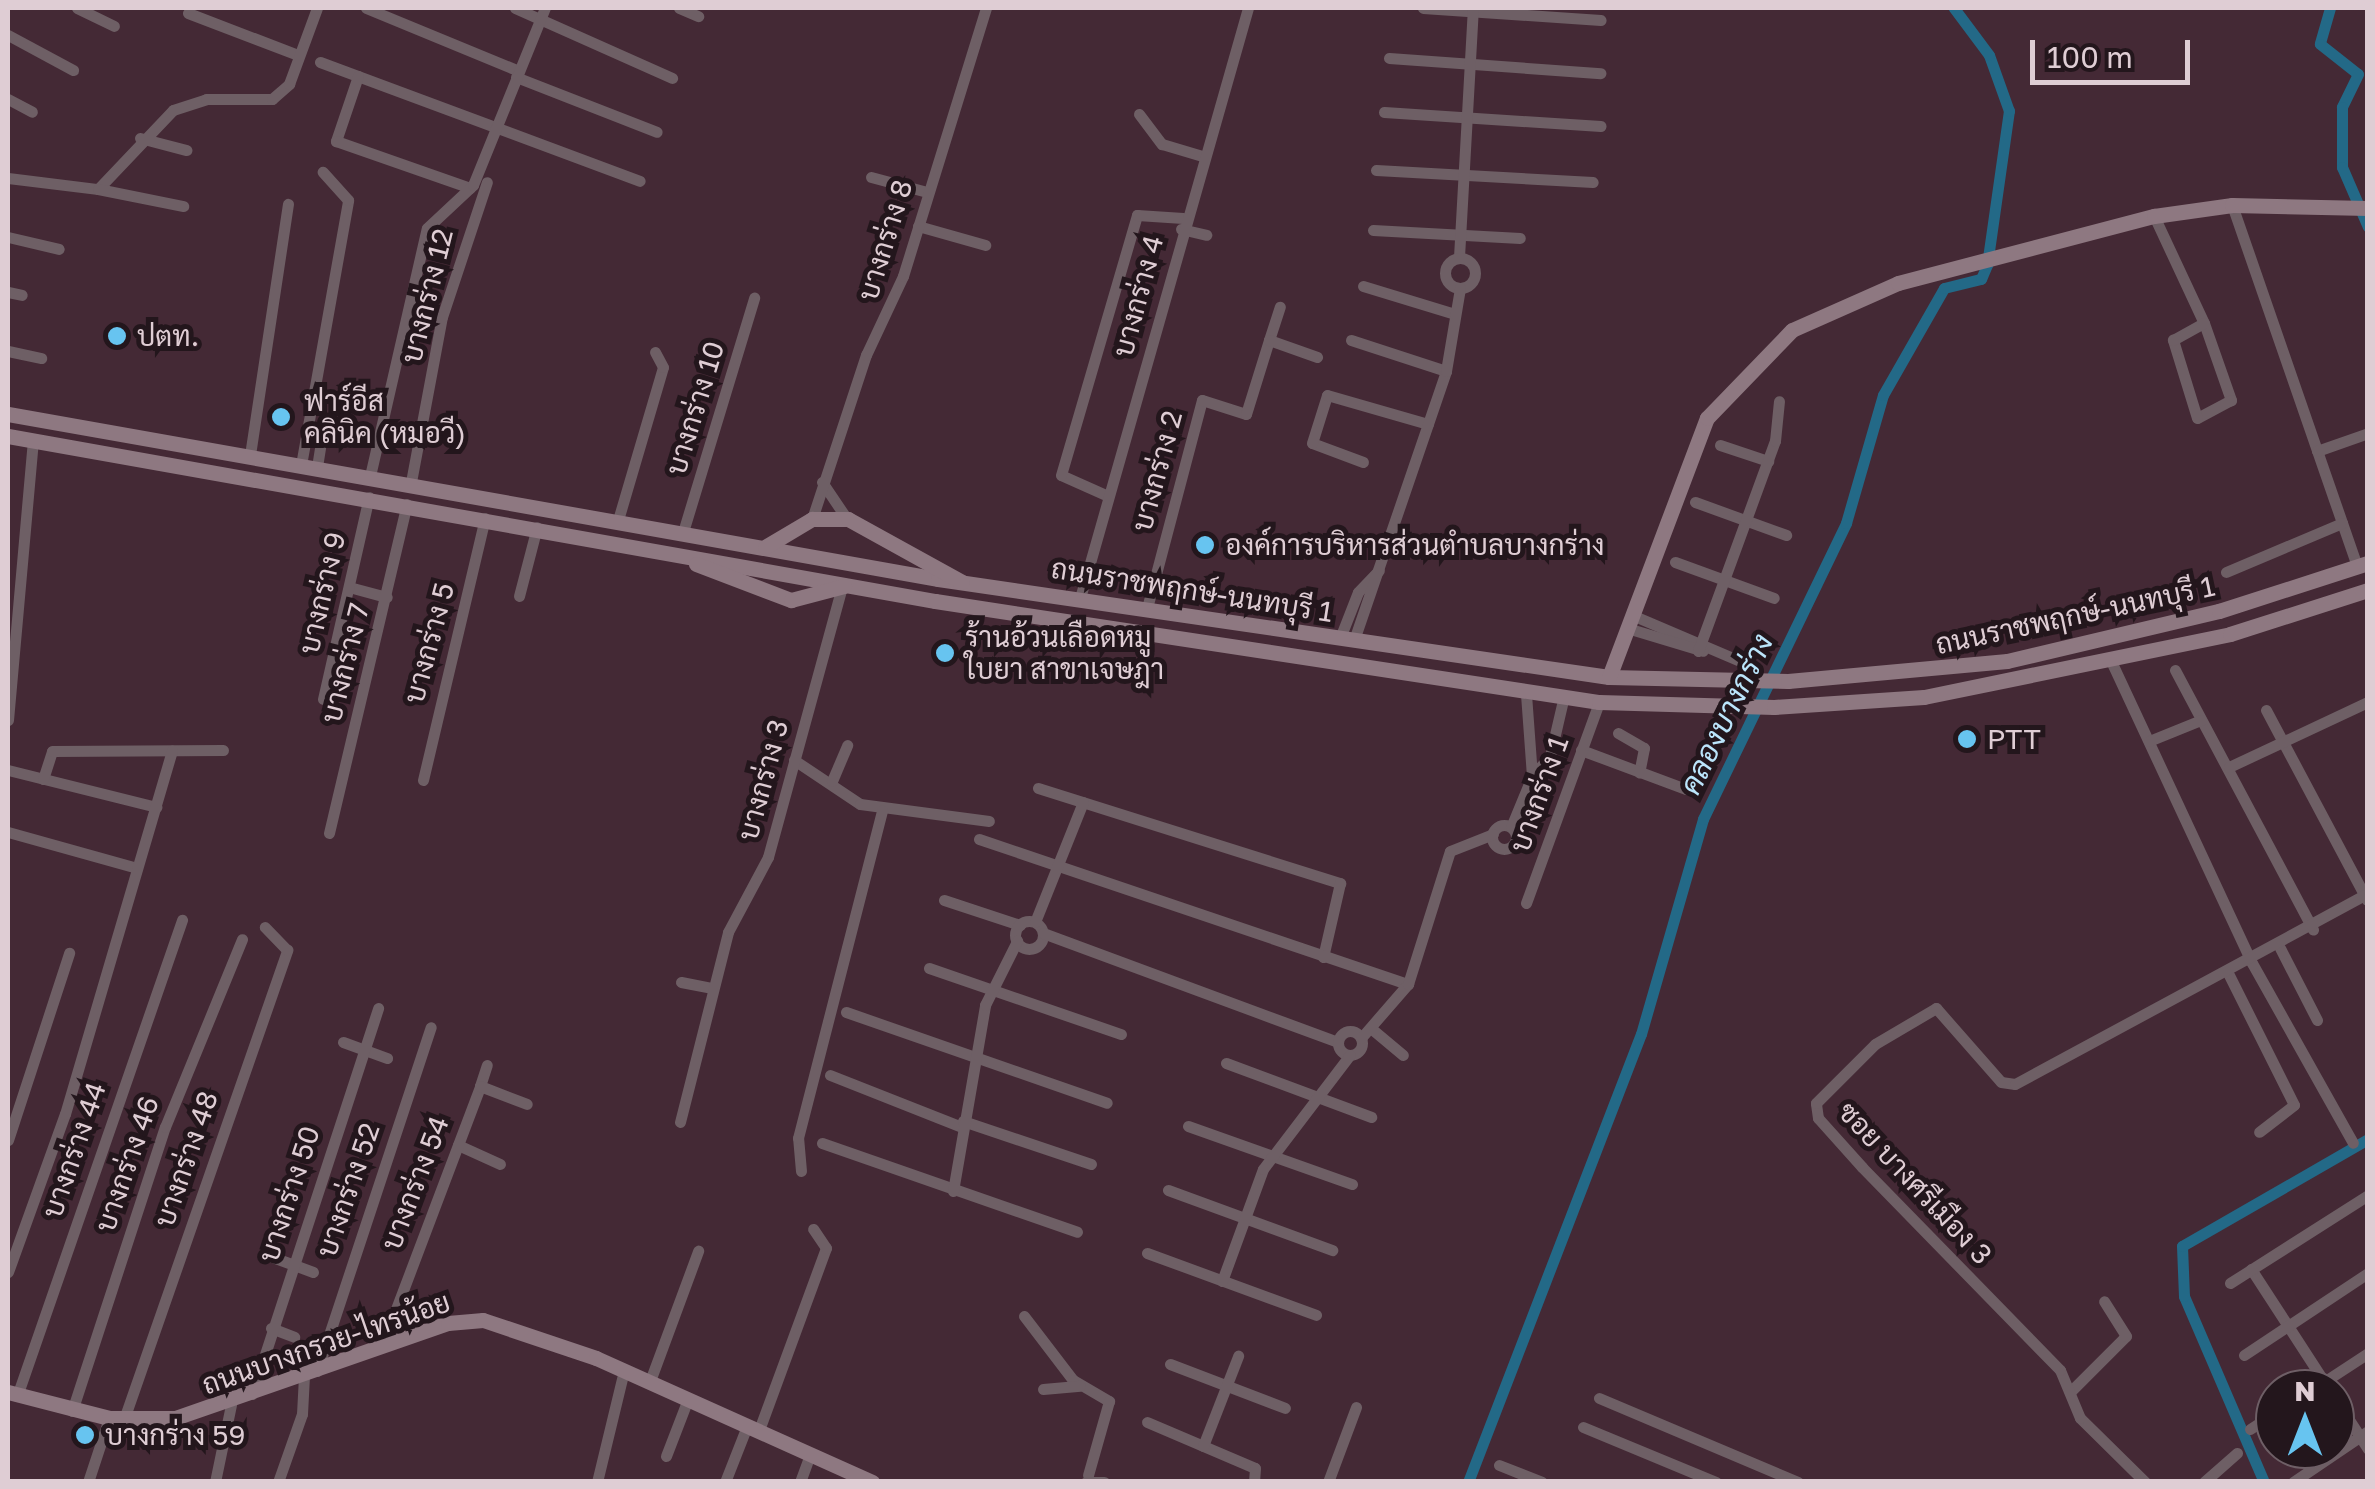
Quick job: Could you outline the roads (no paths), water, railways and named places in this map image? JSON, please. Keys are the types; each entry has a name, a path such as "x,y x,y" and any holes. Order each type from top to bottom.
{"main road":[{"path":"1609,678 1688,458 1746,368 1813,318 1975,262 2154,216 2232,205 2368,208"},
{"name":"ถนนราชพฤกษ์-นนทบุรี 1","path":"8,414 962,582 1609,678 1788,681 2007,661 2362,565"},
{"name":"ถนนราชพฤกษ์-นนทบุรี 1","path":"8,436 486,518 845,586 1563,700 1774,707 1924,697 2112,661 2367,592"},
{"path":"765,546 812,520 848,520 962,582"},
{"path":"664,551 770,596 819,594 845,586"},
{"name":"ถนนบางกรวย-ไทรน้อย","path":"12,1394 72,1411 116,1418 232,1405 382,1346 483,1320 624,1370 872,1482"}],"street":[{"path":"77,8 114,26"},
{"path":"98,188 140,138 185,104 272,99 298,55 317,8"},
{"path":"366,8 657,132"},
{"path":"515,8 542,13 672,78"},
{"path":"679,8 698,16"},
{"name":"บางกร่าง 8","path":"812,520 822,482 918,226 986,8"},
{"name":"บางกร่าง 4","path":"1080,598 1182,223 1248,8"},
{"path":"1423,8 1601,20"},
{"path":"1460,288 1445,273 1459,258 1473,9"},
{"path":"188,13 298,55"},
{"path":"370,476 428,228 470,188 542,13"},
{"path":"8,36 73,70"},
{"path":"1389,58 1600,73"},
{"path":"320,62 640,180"},
{"path":"358,76 336,140 470,188"},
{"path":"8,99 32,112"},
{"path":"1384,112 1601,126"},
{"path":"1139,114 1162,144 1202,156"},
{"path":"140,138 186,150"},
{"path":"1376,170 1593,182"},
{"path":"309,466 348,200 323,172"},
{"path":"871,177 926,192"},
{"path":"8,178 98,188 183,206"},
{"name":"บางกร่าง 12","path":"411,482 442,317 487,182"},
{"path":"250,455 288,204"},
{"path":"2232,205 2342,523 2362,565"},
{"path":"1108,496 1061,474 1137,215 1182,223 1206,235"},
{"path":"2154,216 2204,323 2231,400 2197,418 2173,340 2204,323"},
{"path":"918,226 985,245"},
{"path":"1373,230 1520,238"},
{"path":"8,237 59,249"},
{"path":"1347,639 1358,592 1382,568 1446,371 1460,288 1476,272 1459,258"},
{"path":"1363,286 1455,314"},
{"path":"8,292 22,296"},
{"name":"บางกร่าง 10","path":"683,532 754,298"},
{"path":"1280,307 1269,340 1317,357"},
{"name":"บางกร่าง 2","path":"1147,608 1202,400 1246,414 1269,340"},
{"path":"1351,340 1446,371"},
{"path":"8,351 41,358"},
{"path":"618,520 663,367 655,352"},
{"path":"1363,462 1312,443 1326,395 1428,424"},
{"path":"1704,649 1744,520 1768,461 1780,401"},
{"path":"309,466 324,423"},
{"path":"2317,451 2368,433"},
{"path":"8,718 13,604 24,542 33,440"},
{"path":"1720,446 1768,461"},
{"path":"822,482 848,520"},
{"name":"บางกร่าง 9","path":"323,699 368,497"},
{"path":"1695,502 1786,535"},
{"name":"บางกร่าง 7","path":"328,832 388,598 406,504"},
{"name":"บางกร่าง 5","path":"423,780 486,518"},
{"path":"2226,572 2342,523"},
{"path":"519,596 538,528"},
{"path":"8,540 24,542"},
{"path":"1675,562 1774,598"},
{"name":"บางกร่าง 3","path":"680,1122 712,988 740,900 768,856 845,586"},
{"path":"348,587 388,598"},
{"path":"819,594 834,616"},
{"path":"1630,622 1747,664"},
{"path":"2112,661 2252,962 2353,1143"},
{"path":"2175,670 2313,930"},
{"path":"1526,694 1532,726 1532,776"},
{"path":"1493,834 1509,849 1511,827 1532,776 1550,756 1563,700"},
{"name":"บางกร่าง 1","path":"1526,903 1599,702"},
{"path":"2229,767 2286,745 2368,702"},
{"path":"2266,710 2366,898"},
{"path":"2150,740 2201,720"},
{"path":"1532,726 1556,725"},
{"path":"1618,733 1644,748 1639,773"},
{"path":"832,781 847,745"},
{"path":"8,1272 172,750"},
{"path":"43,779 52,752 223,750"},
{"path":"1580,750 1686,789"},
{"path":"794,760 882,811 990,822"},
{"path":"8,770 156,807"},
{"path":"1038,788 1340,882 1322,957"},
{"path":"1035,922 1064,864 1083,802"},
{"path":"801,1170 798,1138 882,811"},
{"path":"1222,1281 1270,1156 1323,1097 1360,1038 1373,1030 1408,984 1450,850 1511,827"},
{"path":"8,832 137,868"},
{"path":"980,838 1408,984"},
{"name":"ซอย บางศรีเมือง 3","path":"2145,1482 2080,1418 2060,1370 1818,1118 1816,1103 1875,1044 1928,1009 1948,1015 2002,1082 2016,1084 2280,948 2366,898"},
{"path":"944,900 1020,925 1035,922"},
{"name":"บางกร่าง 44","path":"12,1394 182,920"},
{"path":"1035,922 1044,933 1338,1042 1350,1055"},
{"path":"953,1191 974,1056 990,991 1017,941 1020,925"},
{"name":"บางกร่าง 48","path":"116,1418 287,950 265,926"},
{"path":"1017,941 1033,948 1044,933"},
{"name":"บางกร่าง 46","path":"72,1411 165,1127 242,938"},
{"path":"2280,948 2317,1020"},
{"path":"8,1140 69,953"},
{"path":"930,968 1121,1034"},
{"path":"2229,975 2294,1105 2259,1132"},
{"path":"681,982 712,988"},
{"name":"บางกร่าง 50","path":"251,1398 378,1008"},
{"path":"846,1012 1108,1102"},
{"name":"บางกร่าง 52","path":"278,1482 302,1414 310,1373 432,1026"},
{"path":"1373,1030 1403,1055"},
{"path":"1338,1042 1348,1032 1360,1038"},
{"path":"343,1042 387,1058"},
{"path":"1226,1063 1371,1117"},
{"name":"บางกร่าง 54","path":"382,1346 487,1064"},
{"path":"830,1075 963,1124 1092,1164"},
{"path":"480,1086 527,1104"},
{"path":"1188,1126 1352,1184"},
{"path":"822,1143 1077,1232"},
{"path":"458,1145 500,1164"},
{"path":"1168,1190 1332,1250"},
{"path":"2230,1283 2368,1194"},
{"path":"726,1482 753,1428 826,1248 813,1230"},
{"path":"650,1381 698,1251"},
{"path":"1147,1253 1316,1315"},
{"path":"267,1255 314,1272"},
{"path":"2251,1269 2312,1369"},
{"path":"2244,1355 2368,1273"},
{"path":"2070,1392 2126,1336 2104,1301"},
{"path":"1024,1316 1080,1386 1110,1404 1087,1478 1104,1482"},
{"path":"271,1328 294,1337"},
{"path":"2346,1369 2368,1353"},
{"path":"1204,1446 1238,1356"},
{"path":"1170,1364 1285,1408"},
{"path":"597,1482 624,1370"},
{"path":"1044,1389 1080,1386"},
{"path":"1599,1398 1798,1482"},
{"path":"666,1456 688,1399"},
{"path":"216,1482 232,1405"},
{"path":"1328,1482 1356,1407"},
{"path":"88,1482 116,1418"},
{"path":"1147,1422 1255,1468 1254,1482"},
{"path":"2250,1428 2255,1425"},
{"path":"1584,1428 1716,1482"},
{"path":"2292,1482 2364,1434 2368,1449"},
{"path":"2204,1482 2237,1453"},
{"path":"800,1482 810,1454"},
{"path":"1499,1465 1542,1482"}],"waterway":[{"name":"คลองบางกร่าง","path":"1468,1482 1641,1034 1703,819 1846,523 1883,395 1944,288 1981,279 1987,265 2009,111 1989,55 1954,8"},
{"path":"2330,8 2320,44 2358,74 2342,107 2342,167 2368,227"},
{"path":"2264,1482 2184,1296 2182,1246 2368,1139"}],"place":[{"name":"ปตท.","path":"117,336"},
{"name":"ฟาร์อีส คลินิค (หมอวี)","path":"281,417"},
{"name":"องค์การบริหารส่วนตำบลบางกร่าง","path":"1205,545"},
{"name":"ร้านอ้วนเลือดหมู ใบยา สาขาเจษฎา","path":"945,653"},
{"name":"PTT","path":"1967,739"},
{"name":"บางกร่าง 59","path":"85,1435"}]}
